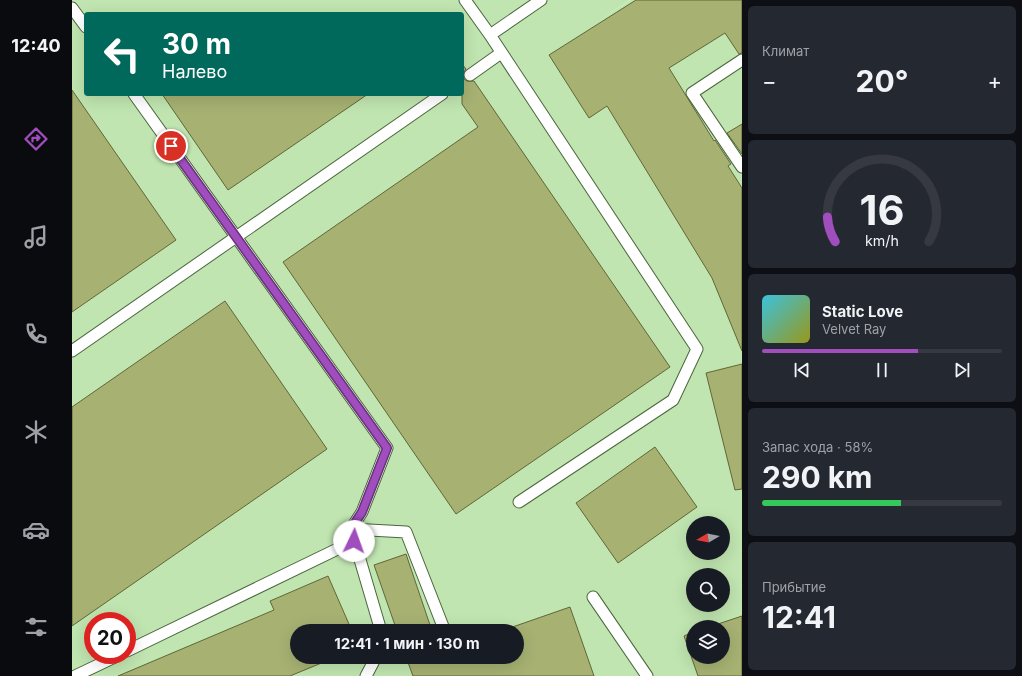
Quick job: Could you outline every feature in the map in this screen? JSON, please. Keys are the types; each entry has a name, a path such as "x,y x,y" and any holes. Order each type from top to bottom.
{"lane":[{"path":"465,0 490,35 697,349 673,400 519,502"},
{"path":"490,35 541,0"},
{"path":"72,8 84,24"},
{"path":"470,75 501,53"},
{"path":"742,60 692,93 742,167"},
{"path":"135,96 387,448 362,512 351,529 379,624"},
{"path":"72,351 439,96"},
{"path":"351,529 406,532 442,624"},
{"path":"136,647 354,541"},
{"path":"593,597 647,676"},
{"path":"75,676 100,664"},
{"path":"366,676 372,664"}],"shaded area":[{"path":"72,0 629,0 594,24 631,0 742,0 742,676 72,676"}],"building":[{"path":"636,0 742,0 742,53 739,54 725,33 669,68 714,141 715,140 731,164 728,166 742,188 742,351 712,278 607,106 589,118 549,55"},
{"path":"464,79 467,81 474,81 670,367 456,514 283,262 478,127 462,104 462,96 464,96"},
{"path":"72,90 176,240 72,312"},
{"path":"163,96 365,96 228,190"},
{"path":"742,124 742,154 727,133"},
{"path":"225,301 327,449 92,612 84,612 84,618 72,626 72,407"},
{"path":"742,364 742,489 735,490 706,373"},
{"path":"655,447 697,507 618,563 576,503"},
{"path":"406,554 430,624 395,624 374,565"},
{"path":"328,576 349,624 290,624 290,664 319,664 290,676 118,676 274,610 270,601"},
{"path":"570,607 594,676 413,676 409,664 524,664 524,624 521,624"},
{"path":"742,616 742,676 698,676 694,664 730,664 730,620"}],"route":[{"path":"171,146 387,448 362,512 351,529 354,541"}]}
